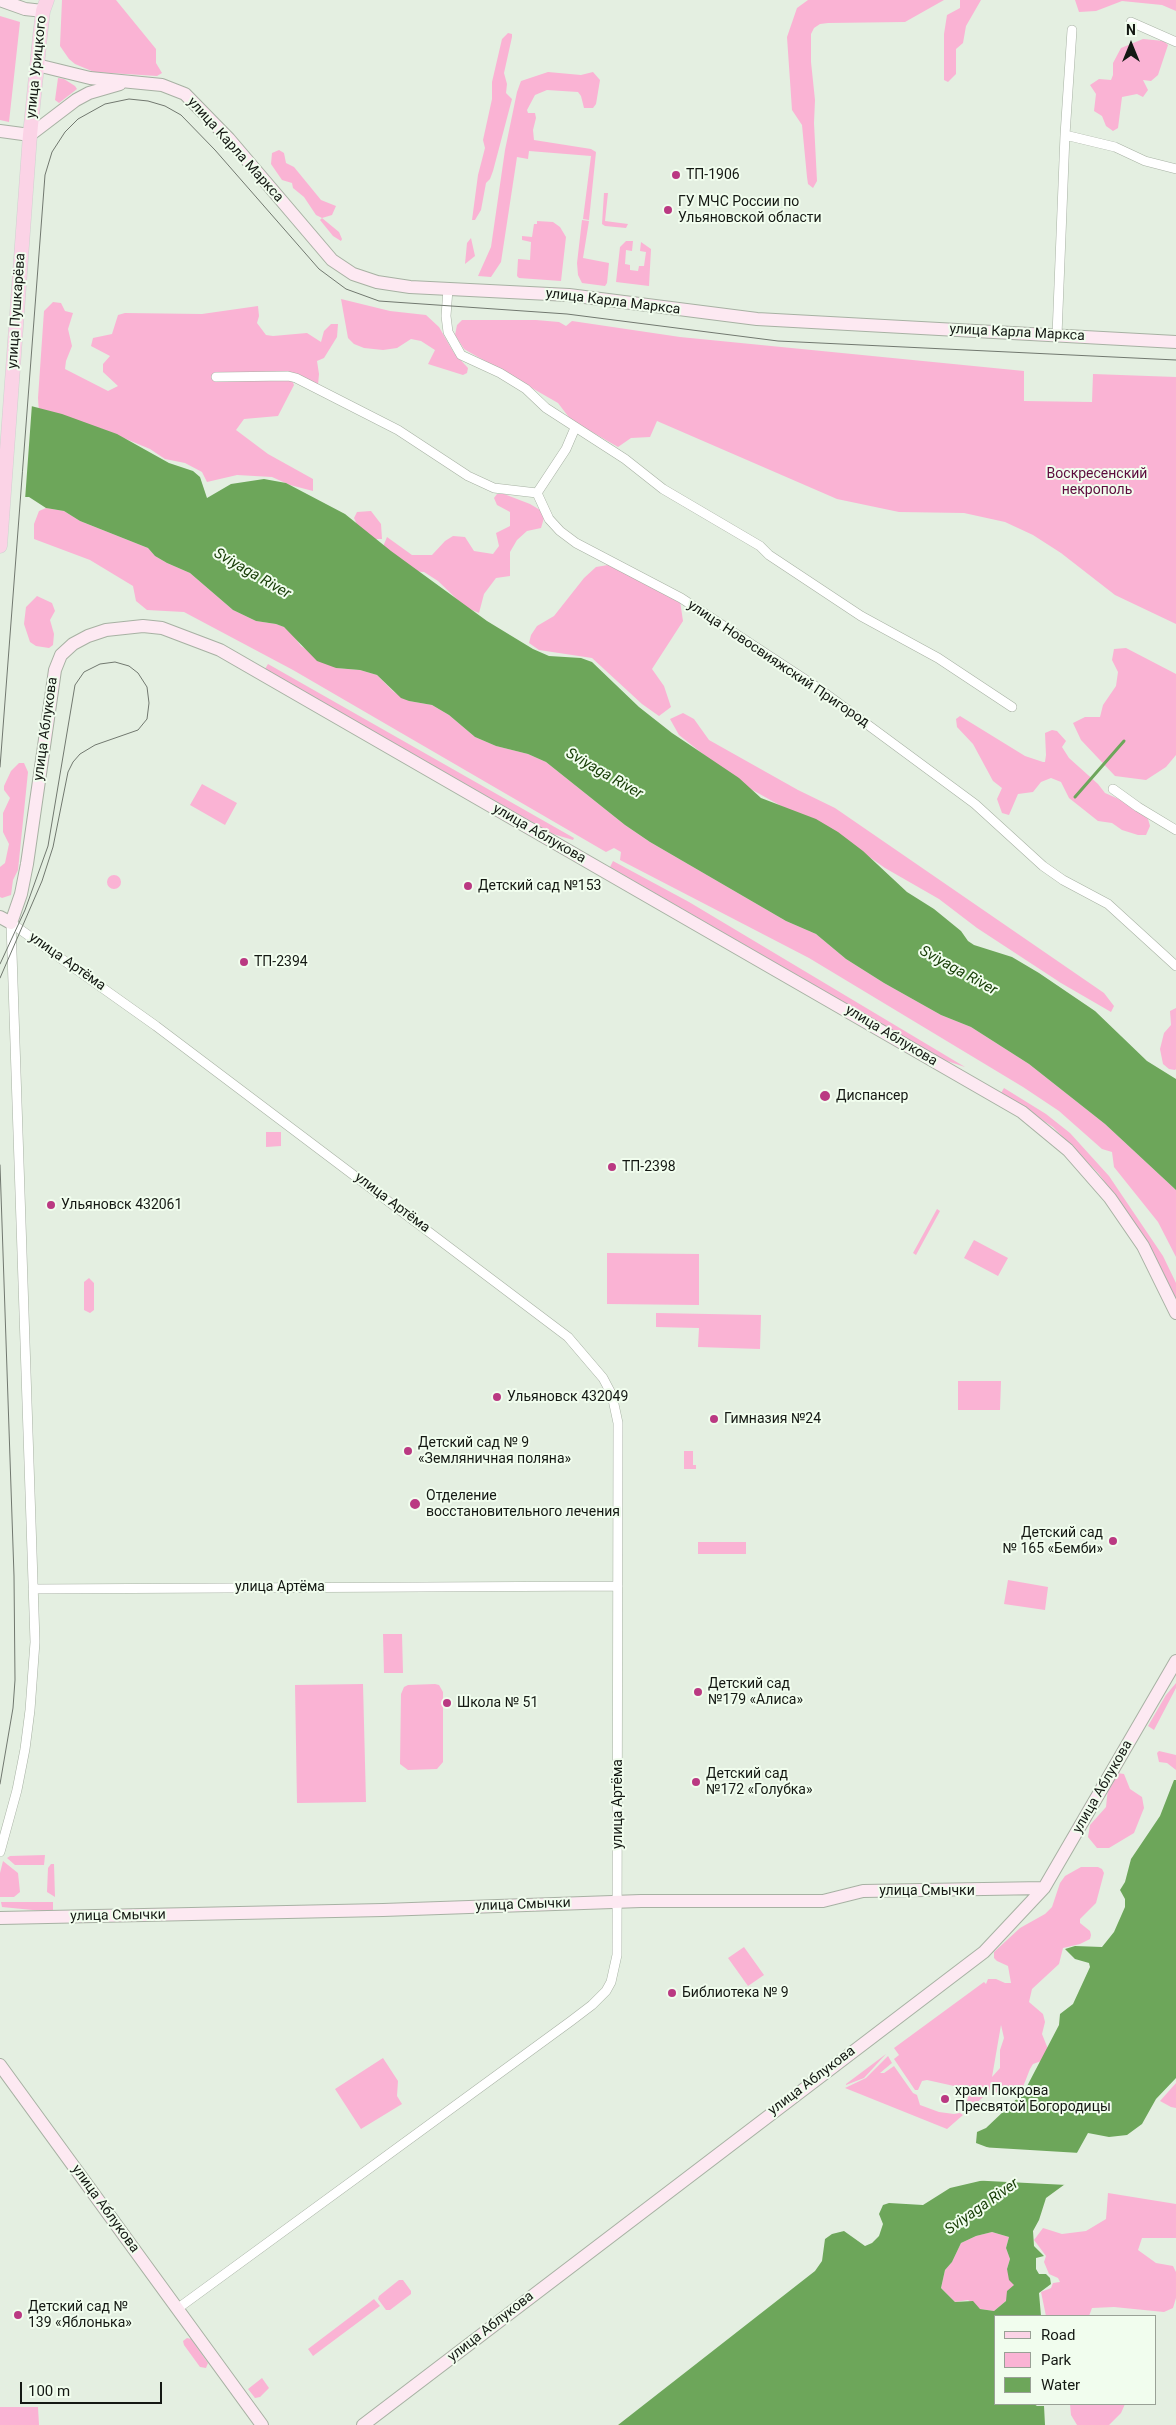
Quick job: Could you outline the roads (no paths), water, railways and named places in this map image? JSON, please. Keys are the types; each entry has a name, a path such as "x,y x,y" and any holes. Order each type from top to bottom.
{"main road":[{"name":"улица Урицкого","path":"30,135 45,5"},
{"name":"улица Пушкарёва","path":"0,546 30,135"}],"street":[{"path":"0,0 26,10 45,5"},
{"path":"1131,22 1176,42"},
{"path":"1057,335 1065,135 1072,30"},
{"name":"улица Карла Маркса","path":"37,65 90,78 132,81 176,89 189,98 228,139 332,260 353,274 393,286 569,295 786,322 1176,342"},
{"name":"улица Карла Маркса","path":"30,135 76,100 89,93 132,81"},
{"path":"0,130 30,135"},
{"path":"1065,135 1116,147 1145,161 1176,169"},
{"path":"448,289 446,316 448,332 461,354 500,372 526,389 546,408 625,459 662,489 760,546 769,555 861,616 938,658 1012,707"},
{"path":"216,377 288,376 296,378 398,430 468,476 494,488 537,494 566,449 575,428"},
{"name":"улица Новосвияжский Пригород","path":"537,494 549,519 570,539 653,585 681,598 818,688 975,804 1044,866 1063,880 1108,904 1176,966"},
{"name":"улица Аблукова","path":"6,920 21,894 55,670 61,655 73,644 88,636 106,630 143,626 162,628 220,650 1022,1112 1068,1150 1110,1198 1143,1246 1176,1313"},
{"path":"1113,789 1176,830"},
{"path":"0,1852 17,1790 30,1710 35,1642 6,920"},
{"name":"улица Артёма","path":"6,920 156,1026 567,1336 586,1354 603,1378 612,1395 618,1423 617,1956 614,1971 606,1991 592,2005 177,2309"},
{"name":"улица Артёма","path":"33,1589 618,1586"},
{"name":"улица Аблукова","path":"363,2425 972,1962 1044,1888 1176,1661"},
{"name":"улица Смычки","path":"0,1918 390,1910 617,1901 824,1901 862,1891 1044,1888"},
{"name":"улица Аблукова","path":"0,2065 262,2425"}],"water":[{"name":"Sviyaga River","path":"0,398 62,414 117,434 169,463 193,471 200,477 207,498 231,484 264,479 286,483 345,514 391,551 487,621 533,649 549,656 581,658 592,662 639,707 672,733 739,778 761,798 816,819 838,832 863,851 907,892 934,909 961,931 968,941 974,945 1012,957 1039,973 1095,1011 1147,1061 1176,1079 1176,1190 1105,1124 1029,1064 971,1027 941,1015 884,983 846,959 816,934 786,921 650,842 625,825 546,762 528,754 496,746 475,737 449,715 432,705 401,698 377,675 360,670 336,668 317,661 284,627 256,621 233,610 190,573 155,556 148,548 80,521 64,511 46,508 29,497 0,497"},
{"name":"Sviyaga River","path":"1174,1780 1176,1780 1176,2078 1156,2099 1142,2124 1127,2135 1109,2137 1088,2133 1073,2160 1072,2179 1046,2198 1039,2220 1033,2231 1034,2246 1044,2256 1036,2258 1036,2269 1039,2274 1046,2274 1050,2278 1051,2284 1039,2293 1041,2315 994,2315 994,2405 1044,2406 1045,2425 618,2425 815,2271 822,2261 825,2239 832,2234 844,2231 865,2246 872,2243 879,2236 883,2224 879,2214 883,2205 889,2203 923,2205 950,2188 1014,2173 1013,2157 976,2143 977,2132 986,2128 1024,2092 1059,2025 1060,2014 1073,2004 1090,1967 1089,1963 1075,1959 1065,1949 1075,1946 1102,1947 1114,1932 1125,1907 1125,1899 1120,1890 1125,1882 1131,1859 1160,1816","holes":["992,2232 1009,2237 1006,2248 1010,2259 1007,2269 1009,2280 1014,2285 1007,2291 1006,2301 994,2311 980,2309 973,2301 955,2302 941,2288 945,2270 952,2262 961,2243 976,2236"]}],"waterway":[{"path":"1075,797 1124,741"}],"tram line":[{"path":"0,767 45,175 52,152 65,132 78,119 105,104 129,99 148,101 165,106 181,115 215,150 319,269 346,289 379,301 567,314 778,341 1176,360"},
{"path":"0,964 25,910 48,846 75,685 84,672 100,664 115,662 129,666 138,673 147,687 149,703 147,719 138,730 95,745 80,754 73,762 68,772 53,847 42,881 0,978"},
{"path":"0,1165 14,1576 15,1680 13,1708 0,1784"}],"place":[{"name":"ТП-1906","path":"676,175"},
{"name":"ГУ МЧС России по Ульяновской области","path":"668,210"},
{"name":"Детский сад №153","path":"468,886"},
{"name":"ТП-2394","path":"244,962"},
{"name":"Диспансер","path":"825,1096"},
{"name":"ТП-2398","path":"612,1167"},
{"name":"Ульяновск 432061","path":"51,1205"},
{"name":"Ульяновск 432049","path":"497,1397"},
{"name":"Гимназия №24","path":"714,1419"},
{"name":"Детский сад № 9 «Земляничная поляна»","path":"408,1451"},
{"name":"Отделение восстановительного лечения","path":"415,1504"},
{"name":"Детский сад № 165 «Бемби»","path":"1113,1541"},
{"name":"Детский сад №179 «Алиса»","path":"698,1692"},
{"name":"Школа № 51","path":"447,1703"},
{"name":"Детский сад №172 «Голубка»","path":"696,1782"},
{"name":"Библиотека № 9","path":"672,1993"},
{"name":"храм Покрова Пресвятой Богородицы","path":"945,2099"},
{"name":"Детский сад № 139 «Яблонька»","path":"18,2315"}],"park label":[{"name":"Воскресенский некрополь","path":"1097,482"}]}
